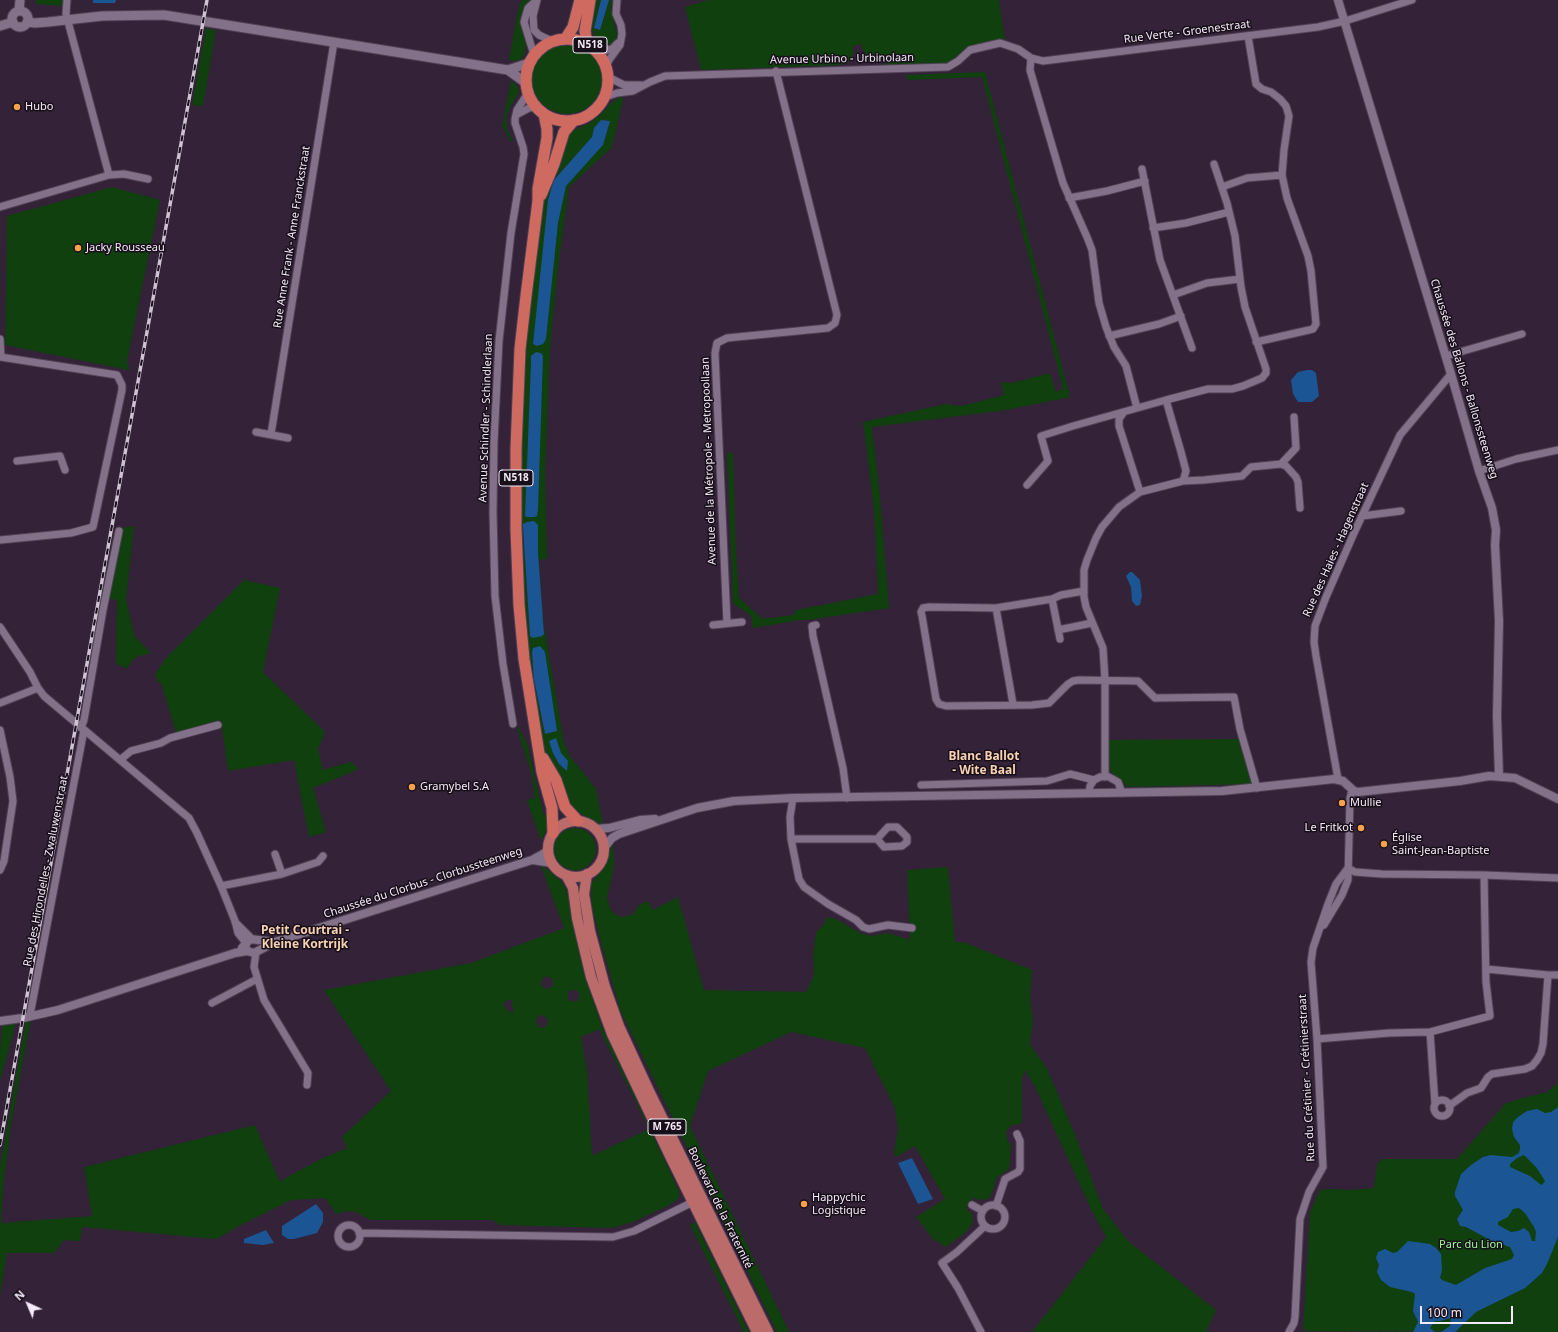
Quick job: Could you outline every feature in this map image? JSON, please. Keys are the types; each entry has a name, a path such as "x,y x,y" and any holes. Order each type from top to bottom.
{"highway":[{"name":"N518","path":"566,38 572,27 580,0"},
{"name":"N518","path":"588,44 585,31 590,0"},
{"name":"N518","path":"532,59 542,47 552,41 566,38 577,39 588,44 598,52 607,72"},
{"path":"527,88 526,72 532,59"},
{"path":"540,111 556,120 574,120 590,114 598,107 605,97 608,87 607,72"},
{"name":"N518","path":"527,88 540,111 547,129 547,138 538,189 538,201 520,349 516,449 519,605 526,674 542,772 552,808 553,833"},
{"name":"N518","path":"538,201 554,164 564,132 574,120"},
{"name":"N518","path":"540,754 556,780 565,807 578,821"}],"main road":[{"path":"19,11 20,0"},
{"path":"19,11 26,14 27,22"},
{"path":"19,11 13,15 13,22 16,26 20,27 25,25 27,22 35,23 102,16 164,16 508,70 532,59"},
{"path":"0,26 13,22"},
{"path":"508,70 527,88"},
{"path":"578,821 590,825 595,829 601,838 604,848 603,856 594,870 577,877 566,875 558,870 552,863 548,850 549,841 553,833 564,824 578,821"},
{"path":"582,916 587,874"},
{"path":"566,875 582,916"},
{"name":"Boulevard de la Fraternité","path":"582,916 619,1026 757,1332"},
{"name":"Boulevard de la Fraternité","path":"697,1200 768,1332"}],"street":[{"path":"67,0 66,14 109,175"},
{"path":"537,0 533,16 534,30 539,35 552,41"},
{"path":"532,59 524,22 528,8 537,0"},
{"path":"607,72 609,60 620,45 622,34 621,25 616,14 617,0"},
{"name":"Chaussée des Ballons - Ballonssteenweg","path":"1338,0 1384,156 1446,356 1479,471 1492,508 1496,530 1495,545 1499,621 1497,709 1499,776"},
{"name":"Rue Verte - Groenestraat","path":"1031,58 1043,61 1318,26 1345,21 1412,0"},
{"path":"1248,36 1256,84 1280,99 1286,106 1289,116 1282,175 1287,198 1308,256 1311,271 1316,324 1313,329 1310,330 1256,342"},
{"path":"598,52 612,49 621,40"},
{"name":"Rue Anne Frank - Anne Franckstraat","path":"272,434 334,42"},
{"name":"Avenue Urbino - Urbinolaan","path":"605,97 617,93 633,91 665,76 776,71 948,67 958,62 970,50 1000,42 1018,48 1031,58"},
{"path":"1031,58 1030,70 1063,183 1088,237 1092,250 1099,303 1109,336 1126,366 1137,408"},
{"name":"Avenue de la Métropole - Metropoollaan","path":"727,623 715,353 717,343 727,338 828,328 835,323 837,315 776,71"},
{"name":"Avenue Urbino - Urbinolaan","path":"607,72 624,85 643,85"},
{"path":"516,115 527,88"},
{"path":"516,115 529,108 540,111"},
{"name":"Avenue Schindler - Schindlerlaan","path":"513,724 503,664 495,596 493,482 499,341 511,233 524,154 515,123 516,115"},
{"path":"1027,485 1048,461 1041,436 1208,389 1243,386 1264,376 1266,369 1245,307 1229,212 1214,164"},
{"path":"1142,169 1160,260 1192,348"},
{"path":"0,207 109,175 124,174 148,179"},
{"path":"1222,187 1247,178 1282,175"},
{"path":"1069,198 1107,191 1145,181"},
{"path":"1153,228 1186,223 1229,212"},
{"path":"1173,295 1207,283 1240,279"},
{"path":"1109,336 1159,324 1181,316"},
{"path":"1446,356 1522,334"},
{"path":"0,339 1,357 117,376 122,385 93,527 71,533 0,540"},
{"name":"Rue des Haies - Hagenstraat","path":"1338,780 1314,642 1315,626 1362,516 1400,436 1451,374"},
{"path":"1166,400 1186,472 1183,481"},
{"path":"1124,412 1119,420 1120,426 1140,492"},
{"path":"1281,464 1296,448 1294,417"},
{"path":"256,432 288,438"},
{"path":"1479,471 1558,450"},
{"path":"17,461 60,456 65,470"},
{"path":"1105,777 1105,680 1103,648 1086,607 1084,570 1096,538 1111,516 1129,499 1140,492 1183,481 1242,476 1251,467 1281,464 1286,466 1296,476 1298,482 1300,508"},
{"path":"1362,516 1401,511"},
{"name":"Rue des Hirondelles - Zwaluwenstraat","path":"30,1015 83,729 103,610 119,531"},
{"path":"1084,591 1061,595 1052,599 996,608 923,608 921,612 936,699 939,704 946,706 1048,703 1073,681 1105,680 1138,681 1155,698 1234,697 1240,729 1257,788"},
{"path":"1052,599 1060,639"},
{"path":"996,608 1013,704"},
{"path":"713,625 742,622"},
{"path":"1058,630 1092,623"},
{"path":"816,625 812,626 813,636 843,768 847,798"},
{"path":"0,627 30,672 38,688 83,729 189,818 221,886 235,921 251,947 257,979 264,1000 308,1073 307,1085"},
{"path":"0,703 38,688"},
{"path":"120,760 131,751 161,743 170,738 218,725"},
{"path":"0,730 10,777 13,801 4,861 0,870"},
{"path":"921,785 1047,781 1070,774 1094,780"},
{"path":"604,848 612,838 619,834 697,808 734,801 793,798 1222,791 1338,780 1344,782 1352,790 1361,792 1499,776 1515,778 1558,800"},
{"path":"1089,793 1090,786 1094,780 1100,777 1113,778 1118,782 1122,793"},
{"name":"Rue du Crétinier - Crétinierstraat","path":"1289,1332 1295,1320 1300,1219 1309,1192 1323,1167 1317,1038 1311,962 1313,948 1317,937 1342,895 1348,880 1350,798 1352,790"},
{"path":"793,798 790,817 791,839 799,879 804,887 811,893 856,920 863,927 869,929 888,925 912,928"},
{"path":"595,829 609,828 640,820 661,819"},
{"path":"0,830 9,830"},
{"path":"791,839 877,839"},
{"name":"Chaussée du Clorbus - Clorbussteenweg","path":"0,1021 58,1010 251,947 274,942 532,860 548,850"},
{"path":"275,854 282,874"},
{"path":"221,886 282,874 318,862 323,856"},
{"name":"Chaussée du Clorbus - Clorbussteenweg","path":"532,860 552,863"},
{"path":"1348,868 1355,872 1382,874 1484,875 1558,878"},
{"path":"1317,1038 1430,1032 1490,1016 1486,969 1484,875"},
{"path":"1486,969 1558,975"},
{"path":"1449,1106 1467,1093 1481,1088 1488,1077 1492,1074 1524,1069 1532,1066 1537,1060 1541,1053 1543,1044 1548,975"},
{"path":"212,1002 257,979"},
{"path":"1430,1032 1435,1112 1439,1116 1443,1116 1448,1113 1449,1106 1447,1102 1439,1100 1435,1104"},
{"path":"996,1206 1005,1179 1018,1172 1020,1169 1020,1141 1017,1134"},
{"path":"359,1233 375,1232 613,1237 634,1232 697,1200"},
{"path":"972,1205 983,1211"},
{"path":"988,1206 996,1206 1004,1213 1004,1221 1000,1227 996,1229 988,1228 981,1219 983,1211 988,1206"},
{"path":"981,1332 958,1288 942,1263 957,1252 985,1226"}],"green space":[{"path":"36,0 63,0 63,6 36,4"},
{"path":"523,0 531,0 524,11 528,43 526,45 524,56 521,59 517,61 509,60 519,5"},
{"path":"593,0 601,0 594,28 600,30 609,0 612,0 611,11 617,34 615,43 610,47 608,44 601,44 597,42 593,32 589,31"},
{"path":"708,0 999,0 1005,40 968,47 950,64 887,67 886,63 869,61 861,44 853,46 854,53 851,58 847,63 840,65 701,70 685,7"},
{"path":"206,28 216,30 203,106 192,105"},
{"path":"560,44 574,44 587,50 596,59 600,65 602,79 600,93 592,104 581,112 574,114 560,114 553,112 542,104 534,93 532,86 532,72 534,65 542,54 553,46"},
{"path":"985,72 1070,397 1006,410 872,427 880,496 889,608 753,628 751,616 733,603 727,453 733,453 739,598 763,619 793,615 796,610 878,594 874,509 863,422 946,404 961,406 1004,395 1001,382 1012,383 1050,373 1056,392 1063,389 982,77 908,80 906,75"},
{"path":"511,80 518,87 519,92 509,109 506,120 507,128 513,141 510,141 502,126"},
{"path":"618,95 623,95 612,147 569,187 558,269 550,349 545,473 547,559 539,560 544,626 564,743 570,756 596,789 603,823 599,823 571,809 563,782 542,745 526,637 520,533 522,395 529,297 542,202 565,134 590,123 612,102 618,99","holes":["601,120 610,121 603,145 566,186 558,223 546,339 537,346 533,344 554,180 592,137 594,128","538,526 538,553 544,634 533,638 530,636 523,527","540,647 545,652 557,731 545,734 534,679 532,653","556,739 567,771 559,764 553,753"]},
{"name":"Jacky Rousseau","path":"112,187 160,200 127,360 129,370 5,345 7,216"},
{"path":"134,526 126,600 135,637 151,653 136,657 126,669 116,663 117,600 107,598 121,528"},
{"path":"244,580 280,588 263,672 325,732 318,749 323,770 351,762 359,769 313,788 326,832 309,837 294,760 228,771 221,720 176,733 161,683 158,682 155,675 165,659"},
{"path":"516,726 527,743 543,813 549,818 548,827 541,841 527,800 534,798 532,776"},
{"path":"1239,739 1252,784 1128,787 1110,771 1108,740"},
{"path":"571,828 579,828 587,831 593,837 596,849 593,861 587,867 579,870 571,870 563,867 557,861 554,853 554,845 557,837 563,831"},
{"path":"613,843 614,867 607,898 611,911 620,917 632,915 639,905 648,901 653,910 678,897 704,990 806,992 814,975 813,957 816,932 825,923 826,917 836,919 860,933 871,936 888,933 910,940 907,870 948,867 955,942 966,943 1032,970 1030,998 1033,1020 1030,1044 1047,1069 1074,1132 1103,1209 1128,1241 1216,1310 1206,1332 1032,1332 1106,1237 1091,1209 1036,1089 1025,1070 1022,1079 1022,1123 1010,1126 1006,1133 1008,1142 1011,1144 1009,1169 997,1177 991,1195 988,1199 979,1200 973,1197 966,1209 972,1214 973,1222 966,1232 946,1247 933,1239 916,1217 945,1199 915,1146 896,1157 894,1153 898,1129 895,1108 865,1048 791,1032 708,1071 690,1126 789,1332 777,1332 621,1012 592,906 591,890 591,883 605,866"},
{"path":"541,866 560,880 566,889 583,970 602,1027 679,1191 679,1198 669,1205 635,1221 610,1228 499,1225 493,1220 371,1220 356,1212 347,1211 336,1214 325,1198 291,1200 237,1227 217,1239 82,1227 80,1241 64,1240 54,1253 7,1253 0,1296 0,1167 26,1019 31,1019 11,1125 4,1179 1,1223 92,1216 84,1167 255,1125 280,1182 321,1159 347,1148 342,1137 391,1091 324,990 471,963 564,928","holes":["547,976 551,978 553,985 548,989 544,988 541,984 543,978","571,990 579,992 579,998 577,1001 571,1001 568,999 568,992","512,1000 514,1011 508,1011 504,1006 505,1002","542,1015 547,1018 548,1022 545,1027 541,1028 538,1026 536,1021 538,1017","599,1029 649,1129 592,1156 587,1070 581,1037"]},
{"path":"3,1022 16,1022 0,1081 0,1050"},
{"name":"Parc du Lion","path":"1558,1083 1558,1332 1303,1331 1310,1212 1320,1190 1374,1188 1377,1165 1382,1159 1457,1159 1505,1104 1547,1092"},
{"path":"695,1222 749,1332 744,1332 690,1225"}],"water":[{"path":"93,0 116,0 115,3 93,3"},
{"path":"601,0 609,0 600,30 594,28"},
{"path":"601,120 610,121 603,145 566,186 558,223 546,339 543,344 537,346 533,344 548,200 554,180 592,137 594,128"},
{"path":"536,352 541,353 543,356 538,509 537,516 526,517 531,356"},
{"path":"1312,370 1316,373 1319,396 1312,402 1298,402 1293,394 1291,380 1298,372"},
{"path":"534,521 538,525 538,553 544,634 533,638 530,636 523,524"},
{"path":"1132,572 1140,580 1142,596 1140,605 1136,606 1132,601 1131,587 1126,576"},
{"path":"540,646 545,652 557,731 545,734 534,679 532,653 533,648"},
{"path":"556,738 561,753 568,761 567,771 559,764 549,741"},
{"path":"1558,1107 1558,1237 1542,1273 1525,1288 1476,1312 1455,1332 1441,1332 1450,1326 1451,1318 1435,1321 1430,1328 1435,1332 1413,1332 1418,1322 1413,1311 1415,1294 1390,1287 1381,1280 1377,1272 1379,1265 1376,1258 1378,1252 1385,1249 1393,1253 1397,1252 1408,1241 1430,1244 1441,1254 1442,1270 1440,1278 1456,1285 1485,1268 1512,1259 1514,1255 1510,1247 1492,1241 1466,1227 1460,1226 1457,1219 1463,1210 1455,1196 1455,1192 1461,1174 1483,1157 1491,1155 1512,1157 1519,1153 1520,1145 1514,1137 1512,1129 1513,1122 1518,1117 1527,1111 1537,1109 1545,1113 1551,1112","holes":["1524,1155 1536,1167 1545,1181 1542,1185 1530,1176 1510,1167 1510,1164 1517,1158","1519,1208 1525,1213 1534,1227 1536,1232 1535,1241 1532,1241 1529,1232 1524,1228 1511,1232 1498,1225 1498,1222 1508,1217 1513,1209"]},
{"path":"912,1158 933,1199 918,1204 898,1163"},
{"path":"316,1204 323,1213 323,1222 317,1233 294,1239 288,1239 282,1235 282,1226"},
{"path":"266,1230 274,1243 263,1245 244,1243 244,1239"}],"railway":[{"path":"0,1145 207,0"}],"place":[{"name":"Hubo","path":"17,107"},
{"name":"Jacky Rousseau","path":"78,248"},
{"name":"Gramybel S.A","path":"412,787"},
{"name":"Mullie","path":"1342,803"},
{"name":"Le Fritkot","path":"1361,828"},
{"name":"Église Saint-Jean-Baptiste","path":"1384,844"},
{"name":"Happychic Logistique","path":"804,1204"}],"district":[{"name":"Blanc Ballot - Wite Baal","path":"984,764"},
{"name":"Petit Courtrai - Kleine Kortrijk","path":"305,938"}]}
